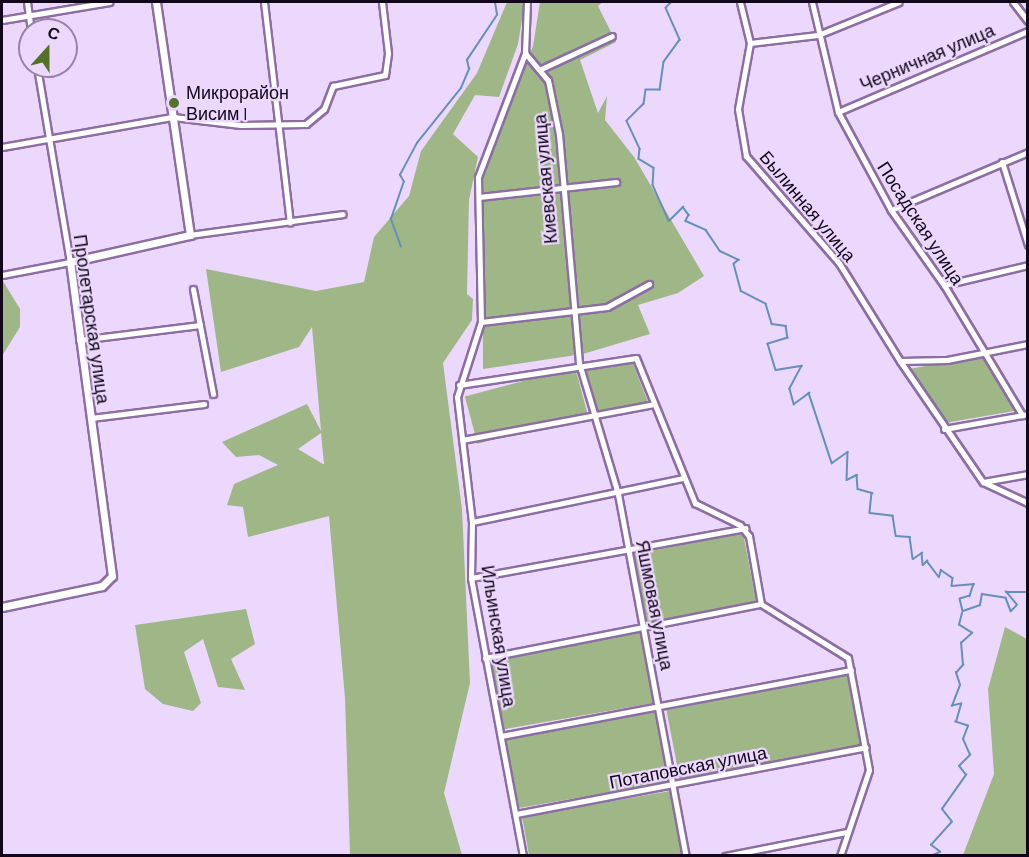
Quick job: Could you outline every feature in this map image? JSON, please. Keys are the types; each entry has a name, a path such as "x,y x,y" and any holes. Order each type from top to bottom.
{"street":[{"path":"27,2 29,18"},
{"path":"2,20 109,2"},
{"path":"156,2 190,236"},
{"path":"264,2 290,222"},
{"path":"2,147 174,117 306,124 324,109 333,86 385,75 382,2"},
{"path":"527,2 525,52 478,177 481,322 459,385 579,363 636,357 694,503 745,528"},
{"name":"Былинная улица","path":"740,2 750,43 738,109 746,156 839,263 944,429 983,482"},
{"name":"Посадская улица","path":"812,2 838,112 891,210 944,285 1025,415"},
{"path":"750,43 818,35 899,2"},
{"path":"1013,2 1028,21"},
{"name":"Черничная улица","path":"838,112 1028,31"},
{"path":"541,69 612,36"},
{"name":"Киевская улица","path":"525,52 541,69 552,93 563,189 571,313 579,363"},
{"name":"Пролетарская улица","path":"2,607 102,586 112,576 78,340 70,262 39,78"},
{"path":"891,210 1028,152"},
{"path":"1002,162 1028,244"},
{"path":"479,197 616,182"},
{"path":"2,275 190,236 343,214"},
{"path":"944,285 1028,265"},
{"path":"481,322 607,307 649,284"},
{"path":"193,290 213,394"},
{"path":"78,340 200,325"},
{"path":"900,361 985,352 1028,344"},
{"name":"Яшмовая улица","path":"579,363 618,494 686,855"},
{"name":"Ильинская улица","path":"459,385 462,440 472,522 471,578 523,855"},
{"path":"90,418 204,404"},
{"path":"462,440 654,404"},
{"path":"944,429 1025,415"},
{"path":"983,482 1028,474"},
{"path":"472,522 618,494 683,478"},
{"path":"983,482 1028,503"},
{"path":"471,578 745,528"},
{"path":"745,528 761,604"},
{"path":"485,658 761,604 843,652 851,670 869,770 840,855"},
{"path":"501,736 851,670"},
{"name":"Потаповская улица","path":"516,814 673,786 866,747"},
{"path":"725,855 846,832"}],"green space":[{"path":"507,2 525,2 518,44 499,97 475,95 453,134 478,157 469,200 467,294 473,299 472,320 443,363 462,509 470,683 444,793 462,855 350,855 345,698 329,516 248,537 243,507 227,505 234,484 278,465 259,455 236,457 222,442 307,404 321,431 312,327 299,347 221,372 206,269 316,291 364,282 374,237 409,196 421,151 477,73","holes":["321,433 324,464 298,449"]},
{"path":"540,2 603,2 598,6 616,42 580,60 598,113 607,96 605,120 634,157 704,276 678,293 638,305 650,334 583,354 483,369 482,179 533,46"},
{"path":"3,281 20,309 20,327 2,356"},
{"path":"982,356 1014,411 945,423 909,369"},
{"path":"631,359 648,402 597,412 584,366"},
{"path":"575,367 588,414 478,444 465,397"},
{"path":"743,533 756,602 647,623 634,554"},
{"path":"246,609 255,644 231,659 245,690 218,687 203,639 184,652 201,703 193,711 163,704 145,689 135,625"},
{"path":"1005,627 1027,639 1027,855 963,855 994,774 988,689"},
{"path":"641,632 654,703 502,730 489,659"},
{"path":"847,675 861,745 680,780 666,710"},
{"path":"655,710 668,782 518,808 505,736"},
{"path":"670,791 682,855 529,855 522,817"}],"waterway":[{"path":"401,247 391,219 404,182 400,175 417,143 461,88 469,69 467,60 497,15 495,2"},
{"path":"672,2 666,8 680,40 664,62 660,90 646,90 644,104 627,121 640,149 639,159 654,168 653,185 669,221 683,207 689,215 686,221 706,230 720,251 739,260 734,264 741,291 766,304 772,324 786,326 788,338 768,344 776,370 802,366 790,389 794,404 809,393 832,463 848,452 847,480 857,475 858,489 872,493 870,513 893,516 896,536 910,537 913,559 922,553 923,565 927,561 939,577 941,570 953,578 952,586 974,584 970,596 960,599 963,611 980,605 982,594 1006,598 1011,611 1017,605 1006,592 1028,592"},
{"path":"931,856 940,852 931,845 952,822 942,809 966,775 959,766 970,755 963,739 968,726 956,722 961,704 952,706 960,685 956,673 963,665 961,643 972,633 959,625 962,613"}],"place":[{"name":"Микрорайон Висим I","path":"174,103"}]}
